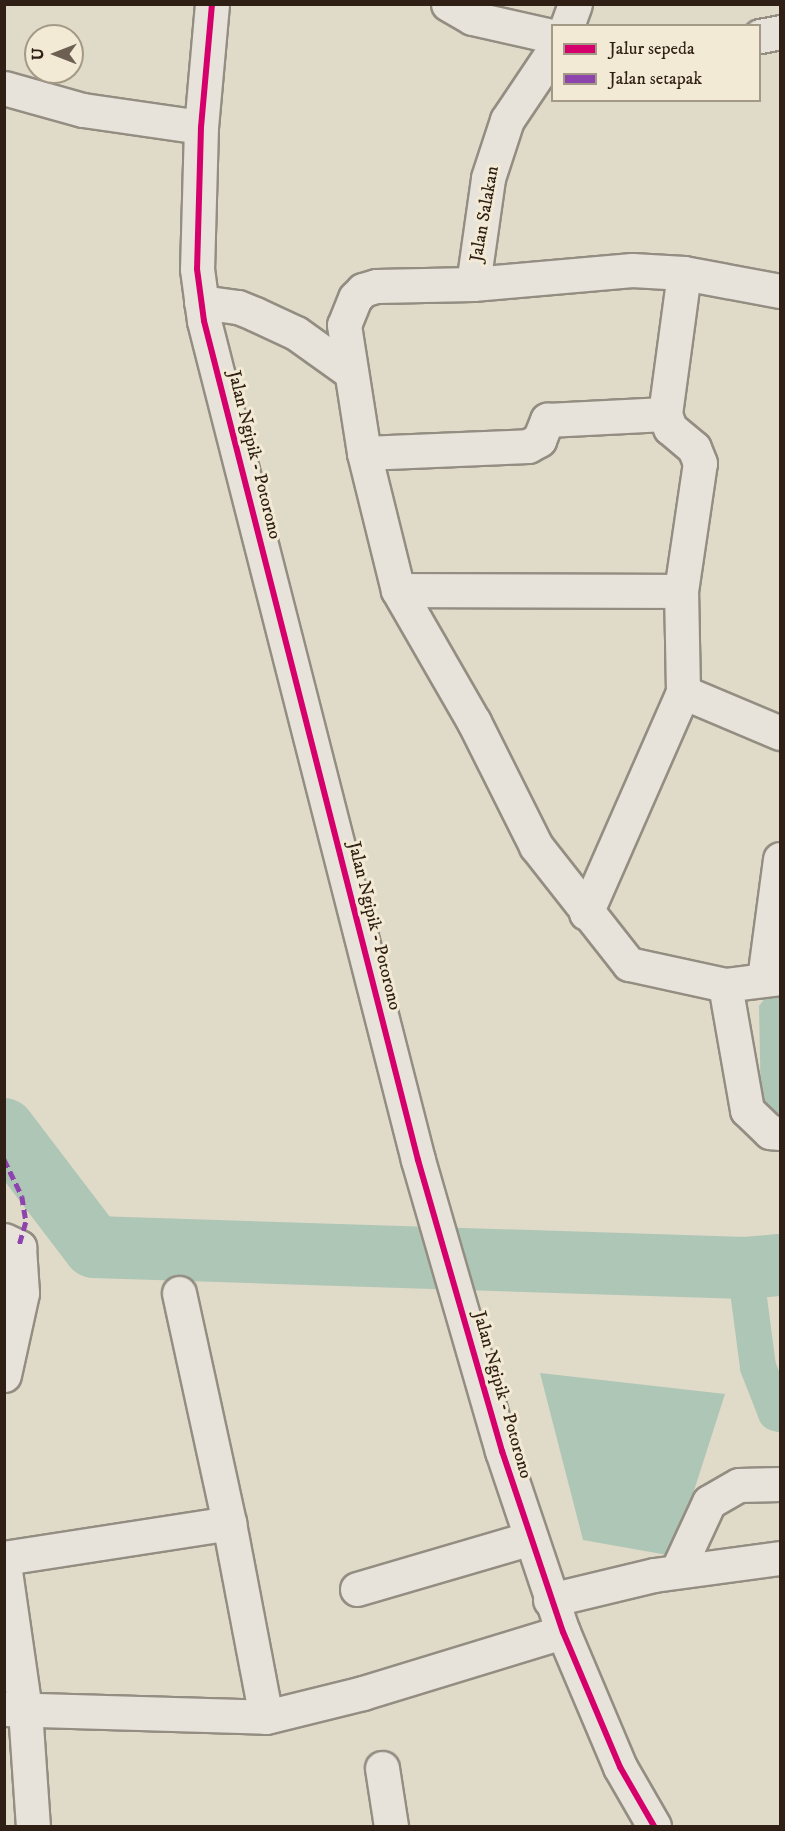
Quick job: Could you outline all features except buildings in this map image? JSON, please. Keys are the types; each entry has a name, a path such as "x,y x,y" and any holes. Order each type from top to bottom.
{"street":[{"name":"Jalan Ngipik - Potorono","path":"212,4 201,127 197,269 201,302 418,1160 502,1451 562,1632 620,1767 654,1827"},
{"path":"448,4 472,18 551,36"},
{"path":"568,24 575,4"},
{"path":"761,36 780,32"},
{"name":"Jalan Salakan","path":"473,284 488,178 507,120 551,54"},
{"path":"4,88 83,111 201,127"},
{"path":"780,291 684,273 632,270 473,284 376,286 363,290 352,304 344,325 349,371 364,453 398,590 474,722 536,846 586,914 629,964 725,985 772,978 780,859"},
{"path":"586,914 684,692 681,591 700,463 694,448 670,428 665,414 684,273"},
{"path":"201,302 238,307 296,333 349,371"},
{"path":"364,453 528,446 539,440 547,420 665,414"},
{"path":"398,590 681,591"},
{"path":"684,692 780,733"},
{"path":"725,985 747,1110 770,1132 780,1133"},
{"path":"4,1240 19,1247 22,1293 4,1374"},
{"path":"179,1293 229,1523 266,1717"},
{"path":"677,1571 709,1502 739,1485 780,1485"},
{"path":"4,1558 229,1523"},
{"path":"357,1588 531,1538"},
{"path":"550,1600 677,1571 780,1558"},
{"path":"4,1564 15,1710 33,1827"},
{"path":"15,1710 266,1717 363,1693 562,1632"},
{"path":"382,1768 391,1827"}],"shaded area":[{"path":"780,993 780,1120 761,1108 759,1006 766,997"},
{"path":"540,1373 725,1394 673,1556 583,1540"}],"waterway":[{"path":"4,1129 94,1247 745,1268 780,1265"},
{"path":"745,1268 758,1367 776,1413 780,1414"}],"marked path":[{"path":"4,1159 22,1196 26,1222 19,1247"}],"cycle path":[{"path":"212,4 201,127 197,269 204,321 418,1160 502,1451 563,1632 620,1767 654,1826"}]}
